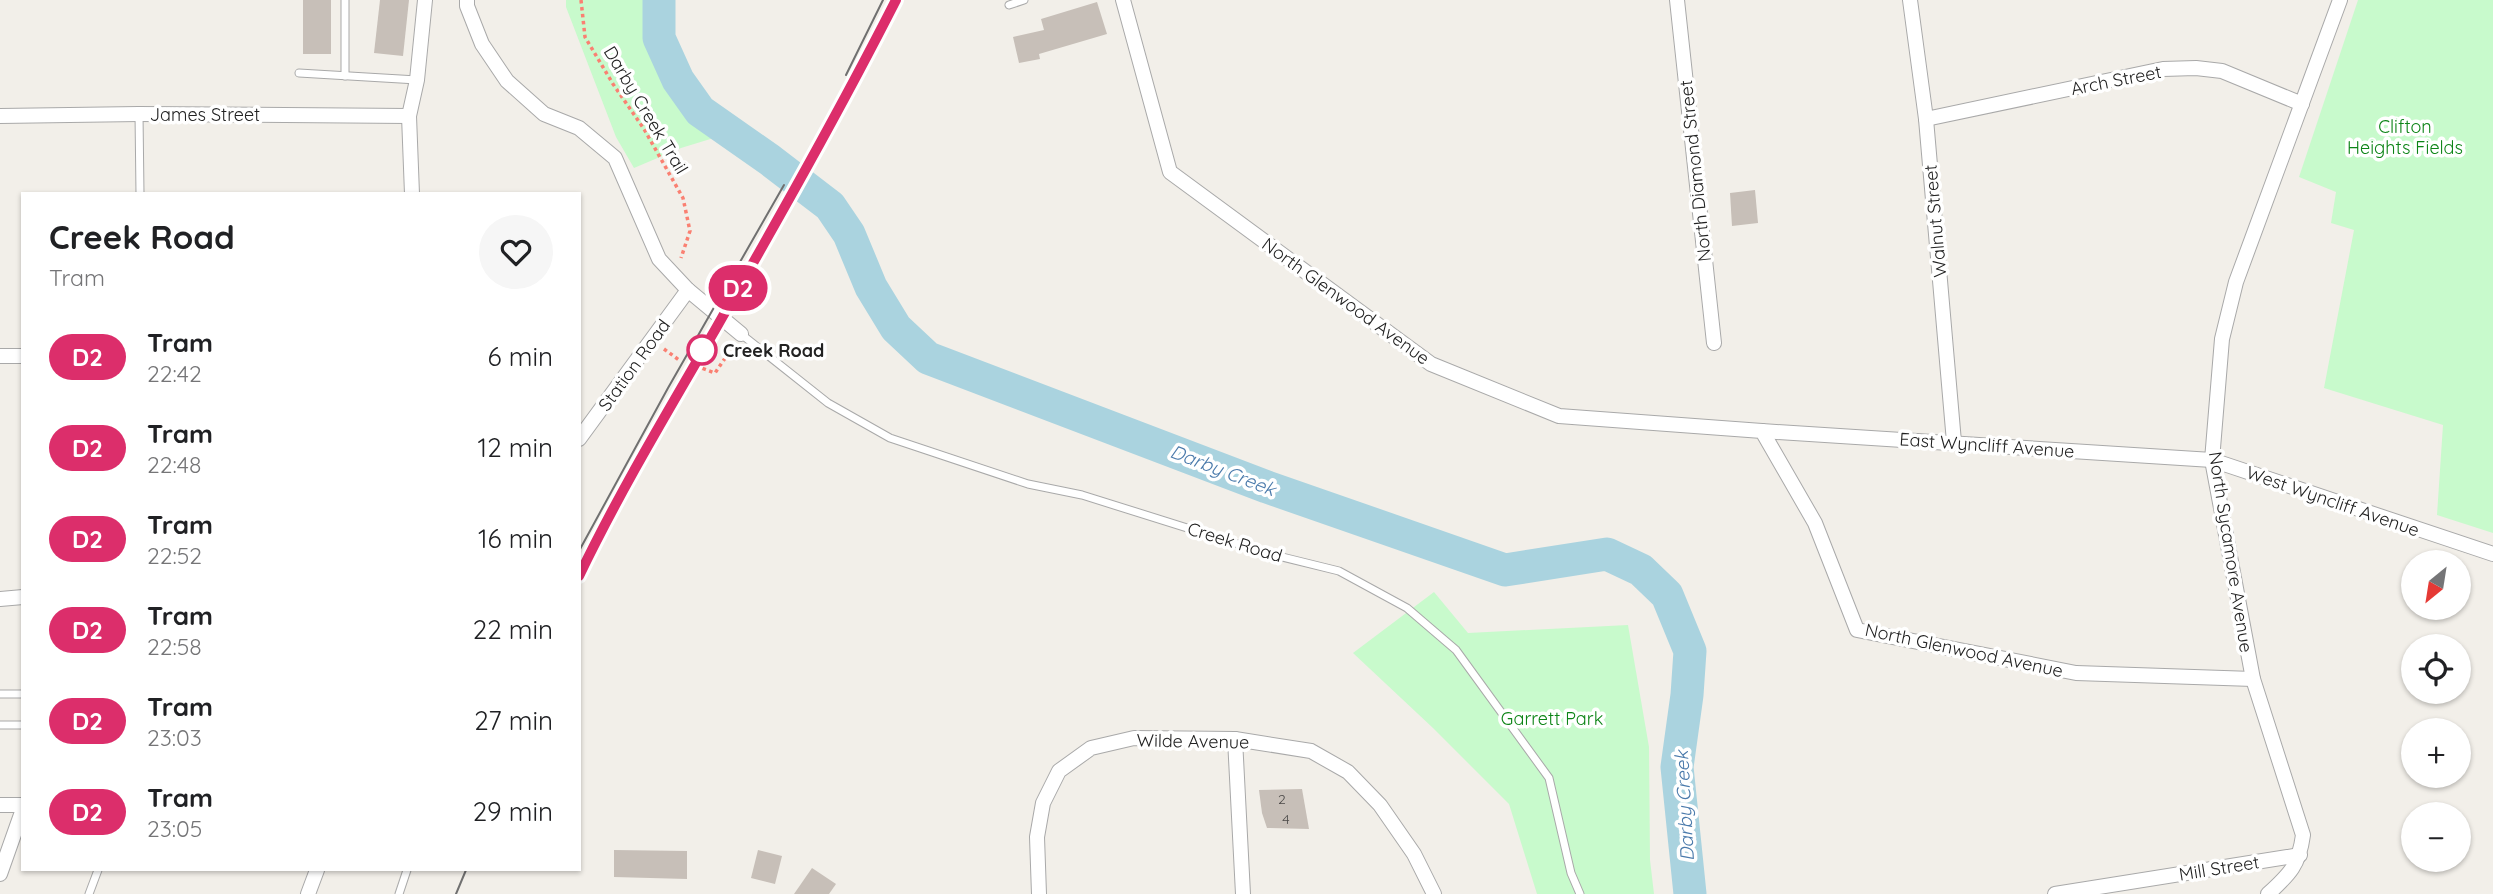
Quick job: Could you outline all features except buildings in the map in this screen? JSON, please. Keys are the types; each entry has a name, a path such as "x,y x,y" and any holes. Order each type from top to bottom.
{"street":[{"path":"412,192 409,116 417,80 425,0"},
{"name":"Creek Road","path":"467,0 482,44 507,81 544,114 579,128 615,158 659,259 688,290 741,334"},
{"name":"North Glenwood Avenue","path":"1123,0 1170,172 1431,364 1559,416 1762,430 1815,523 1857,630 2076,673 2253,679"},
{"name":"North Diamond Street","path":"1677,0 1714,343"},
{"name":"Walnut Street","path":"1910,0 1926,119 1954,442"},
{"name":"North Sycamore Avenue","path":"2300,855 2303,835 2253,679 2212,460 2222,339 2236,282 2340,0"},
{"name":"Arch Street","path":"1926,119 2163,69 2185,68 2222,71 2302,104"},
{"name":"James Street","path":"0,116 409,116"},
{"name":"Station Road","path":"581,436 688,290"},
{"path":"0,356 21,356"},
{"name":"East Wyncliff Avenue","path":"1762,430 2212,460"},
{"name":"West Wyncliff Avenue","path":"2212,460 2493,554"},
{"path":"0,599 21,597"},
{"name":"Wilde Avenue","path":"1039,894 1037,837 1043,803 1059,771 1091,748 1134,738 1235,739 1311,751 1348,772 1380,805 1415,854 1434,894"},
{"path":"1235,739 1243,894"},
{"path":"0,805 21,807"},
{"path":"0,874 21,813"},
{"path":"2268,894 2294,868 2300,855"},
{"name":"Mill Street","path":"2055,894 2300,855"},
{"path":"308,894 317,871"}],"lane":[{"path":"345,0 345,76"},
{"path":"1009,5 1024,0"},
{"path":"299,73 417,80"},
{"path":"139,114 140,192"},
{"name":"Creek Road","path":"741,334 828,403 890,438 1028,484 1083,495 1270,554 1339,571 1407,608 1456,650 1549,778 1571,873 1580,894"},
{"path":"0,694 21,694"},
{"path":"0,725 21,725"},
{"path":"89,894 98,871"},
{"path":"399,894 407,871"}],"path":[{"name":"Darby Creek Trail","path":"581,0 585,37 613,85 644,129 682,198 690,231 684,253 671,272"},
{"path":"696,366 715,373 741,334"}],"green space":[{"path":"566,0 651,0 675,59 704,91 730,133 681,148 634,168 616,137 566,7"},
{"name":"Clifton Heights Fields","path":"2358,0 2493,0 2493,533 2437,515 2443,425 2324,388 2354,230 2331,223 2336,192 2299,177"},
{"name":"Garrett Park","path":"1434,592 1468,633 1628,625 1649,747 1650,860 1654,894 1537,894 1509,804 1353,653"}],"waterway":[{"name":"Darby Creek","path":"659,0 659,38 678,80 700,111 830,206 849,234 871,287 896,328 928,358 1267,487 1505,570 1607,554 1641,570 1667,595 1690,651 1677,767 1690,894"}],"tram line":[{"path":"846,75 883,0"},
{"path":"581,572 628,482 807,166 896,0"},
{"name":"D2","path":"581,572 677,394 853,84 896,0"},
{"path":"581,547 784,185"},
{"path":"456,894 466,871"}],"place":[{"name":"Creek Road","path":"702,350"}]}
